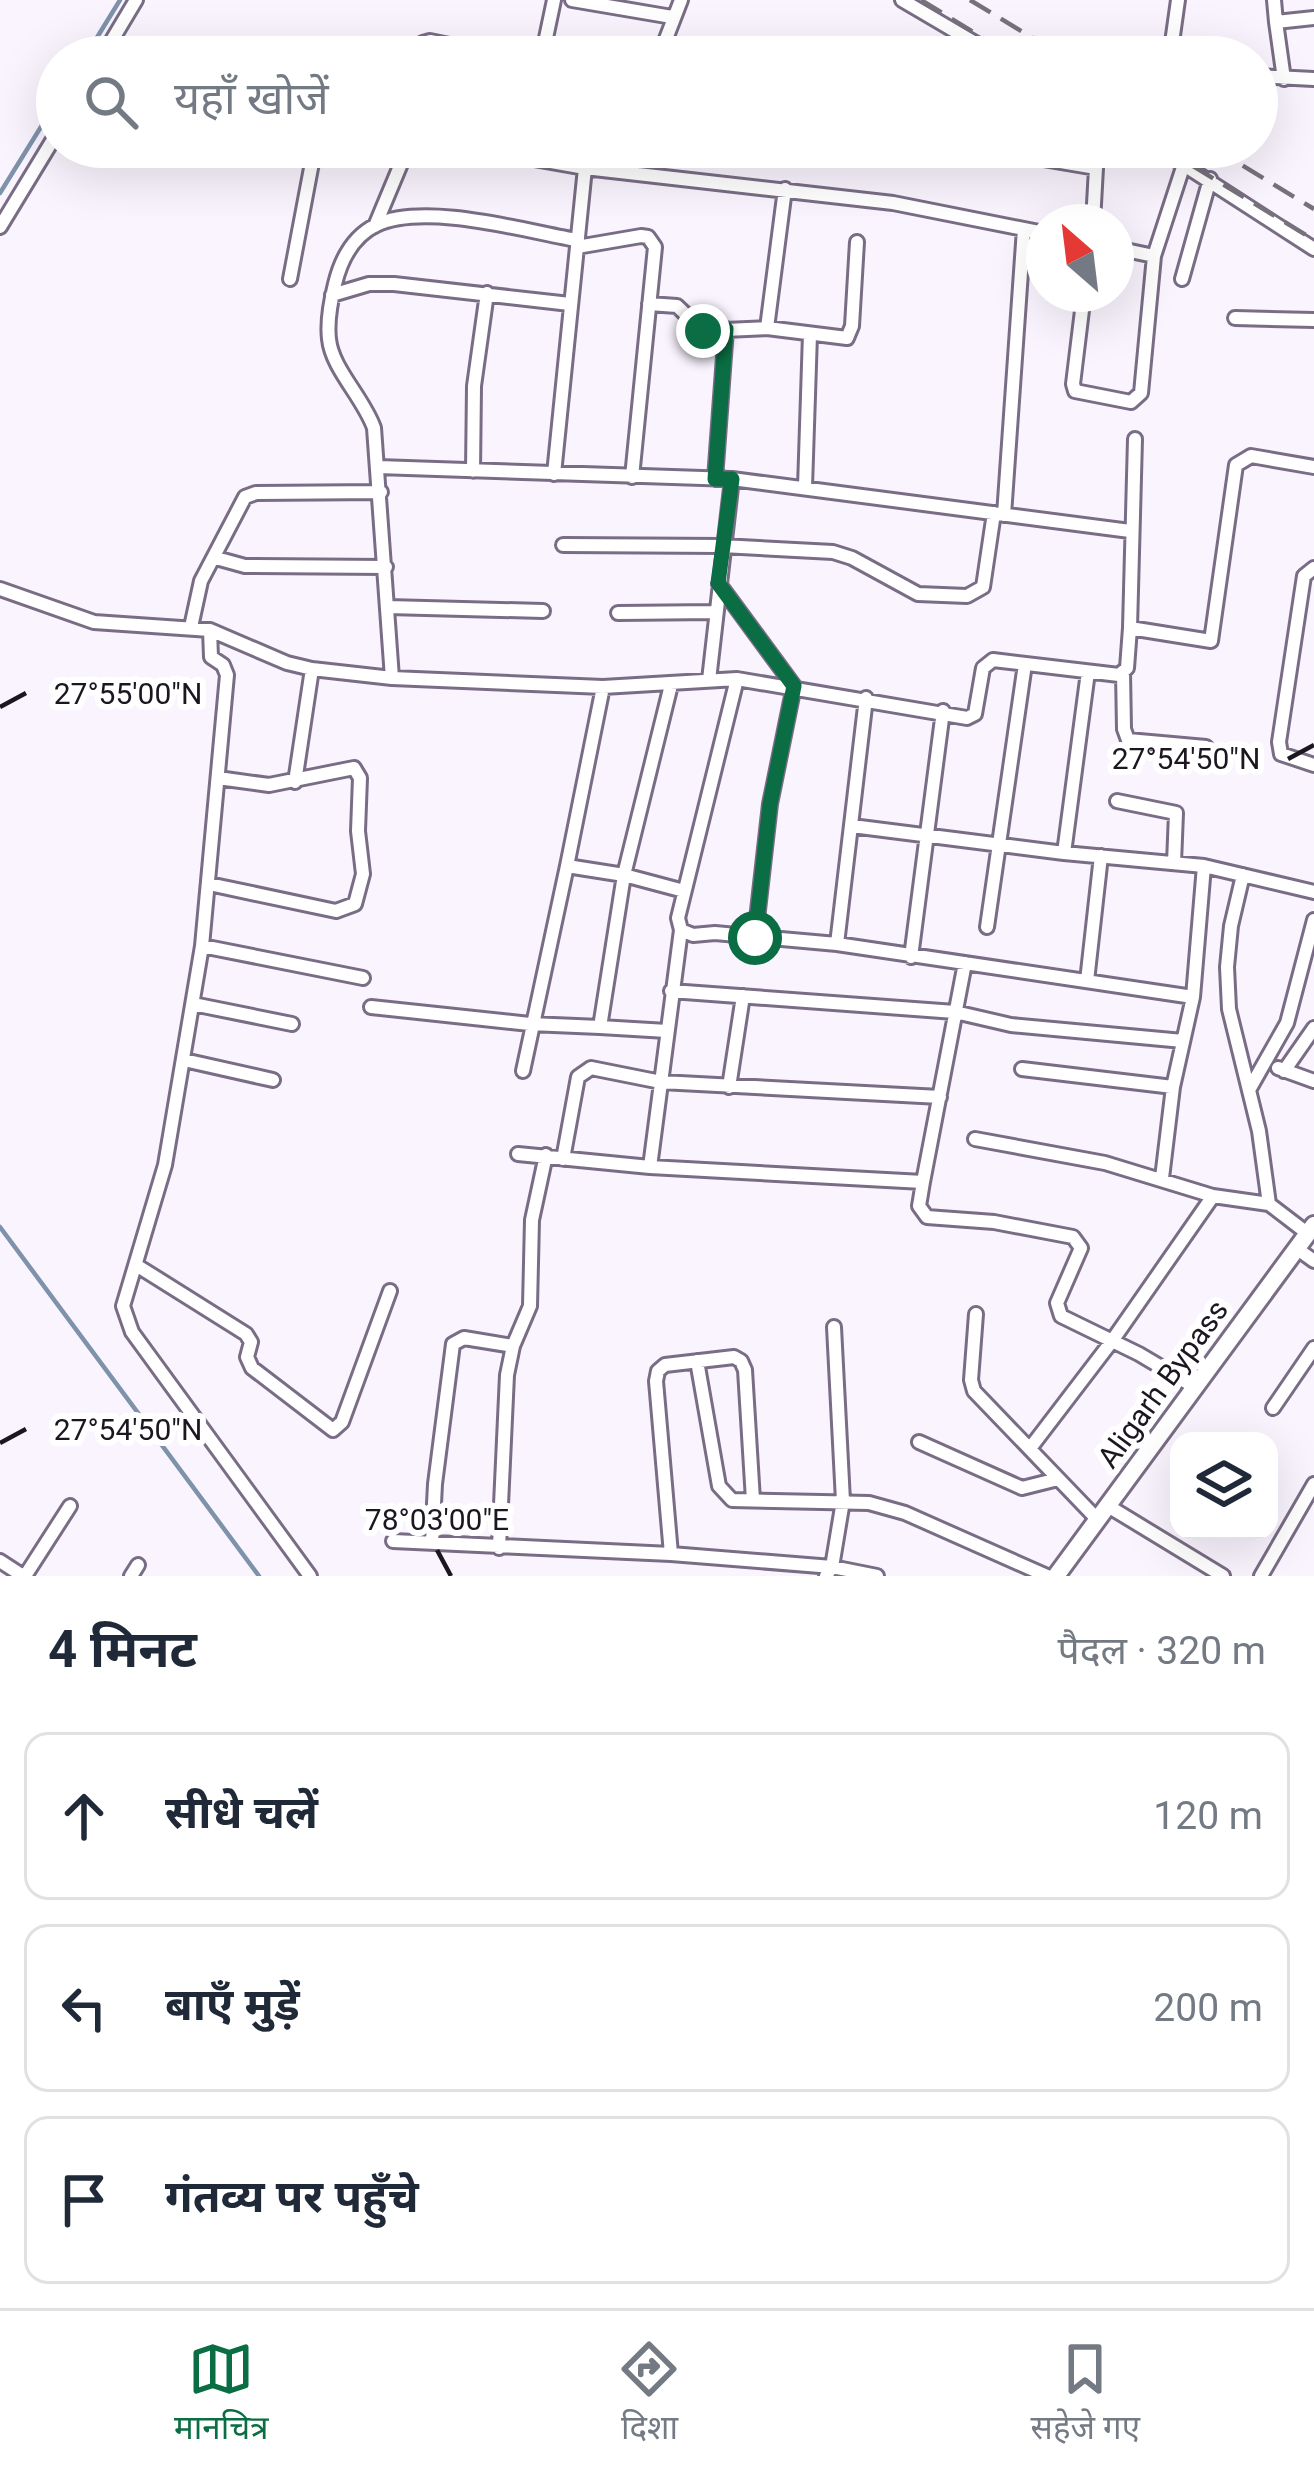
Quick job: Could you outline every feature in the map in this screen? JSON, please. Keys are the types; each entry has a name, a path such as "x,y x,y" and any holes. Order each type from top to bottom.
{"main road":[{"name":"Aligarh Bypass","path":"1052,1576 1306,1235"}],"street":[{"path":"115,36 136,0"},
{"path":"546,36 554,0"},
{"path":"572,0 672,17"},
{"path":"666,36 680,0"},
{"path":"902,0 963,36"},
{"path":"1172,36 1178,0"},
{"path":"1274,0 1278,36"},
{"path":"1276,22 1314,18"},
{"path":"1278,36 1284,79"},
{"path":"1278,78 1314,79"},
{"path":"0,226 36,167"},
{"path":"290,279 311,168"},
{"path":"375,226 399,168"},
{"path":"554,474 585,168 893,203 1024,229 999,514 983,587 967,596 918,594 833,552 563,544"},
{"path":"632,173 633,168"},
{"path":"1094,204 1096,168"},
{"path":"1082,312 1075,391 1131,402 1138,399 1154,256 1183,168"},
{"path":"1191,168 1314,249"},
{"path":"1182,279 1210,179"},
{"path":"767,328 785,189"},
{"path":"392,678 374,428 365,404 334,361 328,337 341,260 354,241 375,226 400,218 440,218 577,243 648,237 655,247 632,477"},
{"path":"649,304 677,306 703,331 767,328 841,339 851,333 857,242"},
{"path":"1134,252 1154,256"},
{"path":"332,295 369,284 447,287 571,304"},
{"path":"473,471 474,386 487,293"},
{"path":"1235,318 1314,320"},
{"path":"715,479 726,329"},
{"path":"805,487 810,334"},
{"path":"1135,439 1124,729 1128,740 1206,747"},
{"path":"1130,628 1211,641 1236,465 1250,456 1314,466"},
{"path":"378,467 732,479 1130,531"},
{"path":"709,680 732,479"},
{"path":"190,627 196,594 245,497 381,492"},
{"path":"215,558 245,566 386,567"},
{"path":"1314,568 1304,576 1279,742 1281,754 1290,760 1314,765"},
{"path":"718,583 794,686 773,788 755,938"},
{"path":"0,589 94,622 210,630 287,663 392,678 603,687 737,679 967,718 975,714 986,662 1123,673"},
{"path":"388,607 544,611"},
{"path":"618,613 716,612"},
{"path":"210,630 212,657 227,675 202,946 156,1206 123,1306 132,1332 310,1576"},
{"path":"987,927 1025,664"},
{"path":"295,782 313,669"},
{"path":"1064,854 1088,671"},
{"path":"650,1167 678,918 737,679"},
{"path":"601,1027 624,875 670,685"},
{"path":"523,1071 603,687"},
{"path":"837,944 866,698"},
{"path":"911,957 944,711"},
{"path":"209,884 336,911 355,904 363,874 358,772 348,768 269,785 218,778"},
{"path":"1117,801 1176,813 1174,863"},
{"path":"852,826 1002,848 1204,866 1314,892"},
{"path":"1087,981 1101,856"},
{"path":"566,866 684,890"},
{"path":"1162,1178 1173,1087 1193,997 1204,866"},
{"path":"1243,875 1227,968 1229,1009 1259,1130 1269,1204"},
{"path":"1249,1090 1287,1023 1314,920"},
{"path":"680,930 693,935 837,944 1193,997"},
{"path":"202,946 363,978"},
{"path":"965,963 919,1206 927,1217 994,1222 1073,1237 1079,1242 1080,1255 1057,1311 1193,1386"},
{"path":"671,991 955,1012 1051,1030 1183,1041"},
{"path":"729,1088 743,996"},
{"path":"193,1004 292,1024"},
{"path":"371,1006 530,1024 667,1031"},
{"path":"1284,1071 1314,1028"},
{"path":"184,1060 273,1080"},
{"path":"1266,1062 1314,1081"},
{"path":"563,1160 578,1077 591,1068 661,1082 729,1088 940,1097"},
{"path":"1022,1069 1173,1087"},
{"path":"975,1139 1085,1159 1213,1196 1269,1204 1306,1235 1314,1261"},
{"path":"518,1154 650,1167 923,1182"},
{"path":"500,1547 502,1441 513,1346 533,1289 532,1220 546,1155"},
{"path":"1031,1447 1213,1196"},
{"path":"136,1265 246,1334 252,1368 333,1430 343,1422 390,1291"},
{"path":"976,1314 974,1391 1058,1479 1102,1512 1223,1576"},
{"path":"829,1572 843,1502 834,1328"},
{"path":"432,1544 453,1344 464,1338 513,1346"},
{"path":"1274,1408 1314,1348"},
{"path":"697,1361 719,1486 732,1500 843,1502 905,1513 1052,1576"},
{"path":"671,1554 656,1381 665,1365 741,1361 753,1501"},
{"path":"919,1442 1022,1488 1058,1479"},
{"path":"1261,1576 1314,1484"},
{"path":"0,1561 24,1576 70,1506"},
{"path":"393,1541 671,1554 877,1576"}],"waterway":[{"path":"98,36 120,0"},
{"path":"0,193 36,135"},
{"path":"0,1227 259,1576"}],"railway":[{"path":"921,0 980,36"},
{"path":"970,0 1029,36"},
{"path":"1196,168 1314,240"},
{"path":"1247,168 1314,209"}],"route":[{"path":"703,331 726,329 715,479 732,479 718,583 794,686 770,804 755,938"}]}
